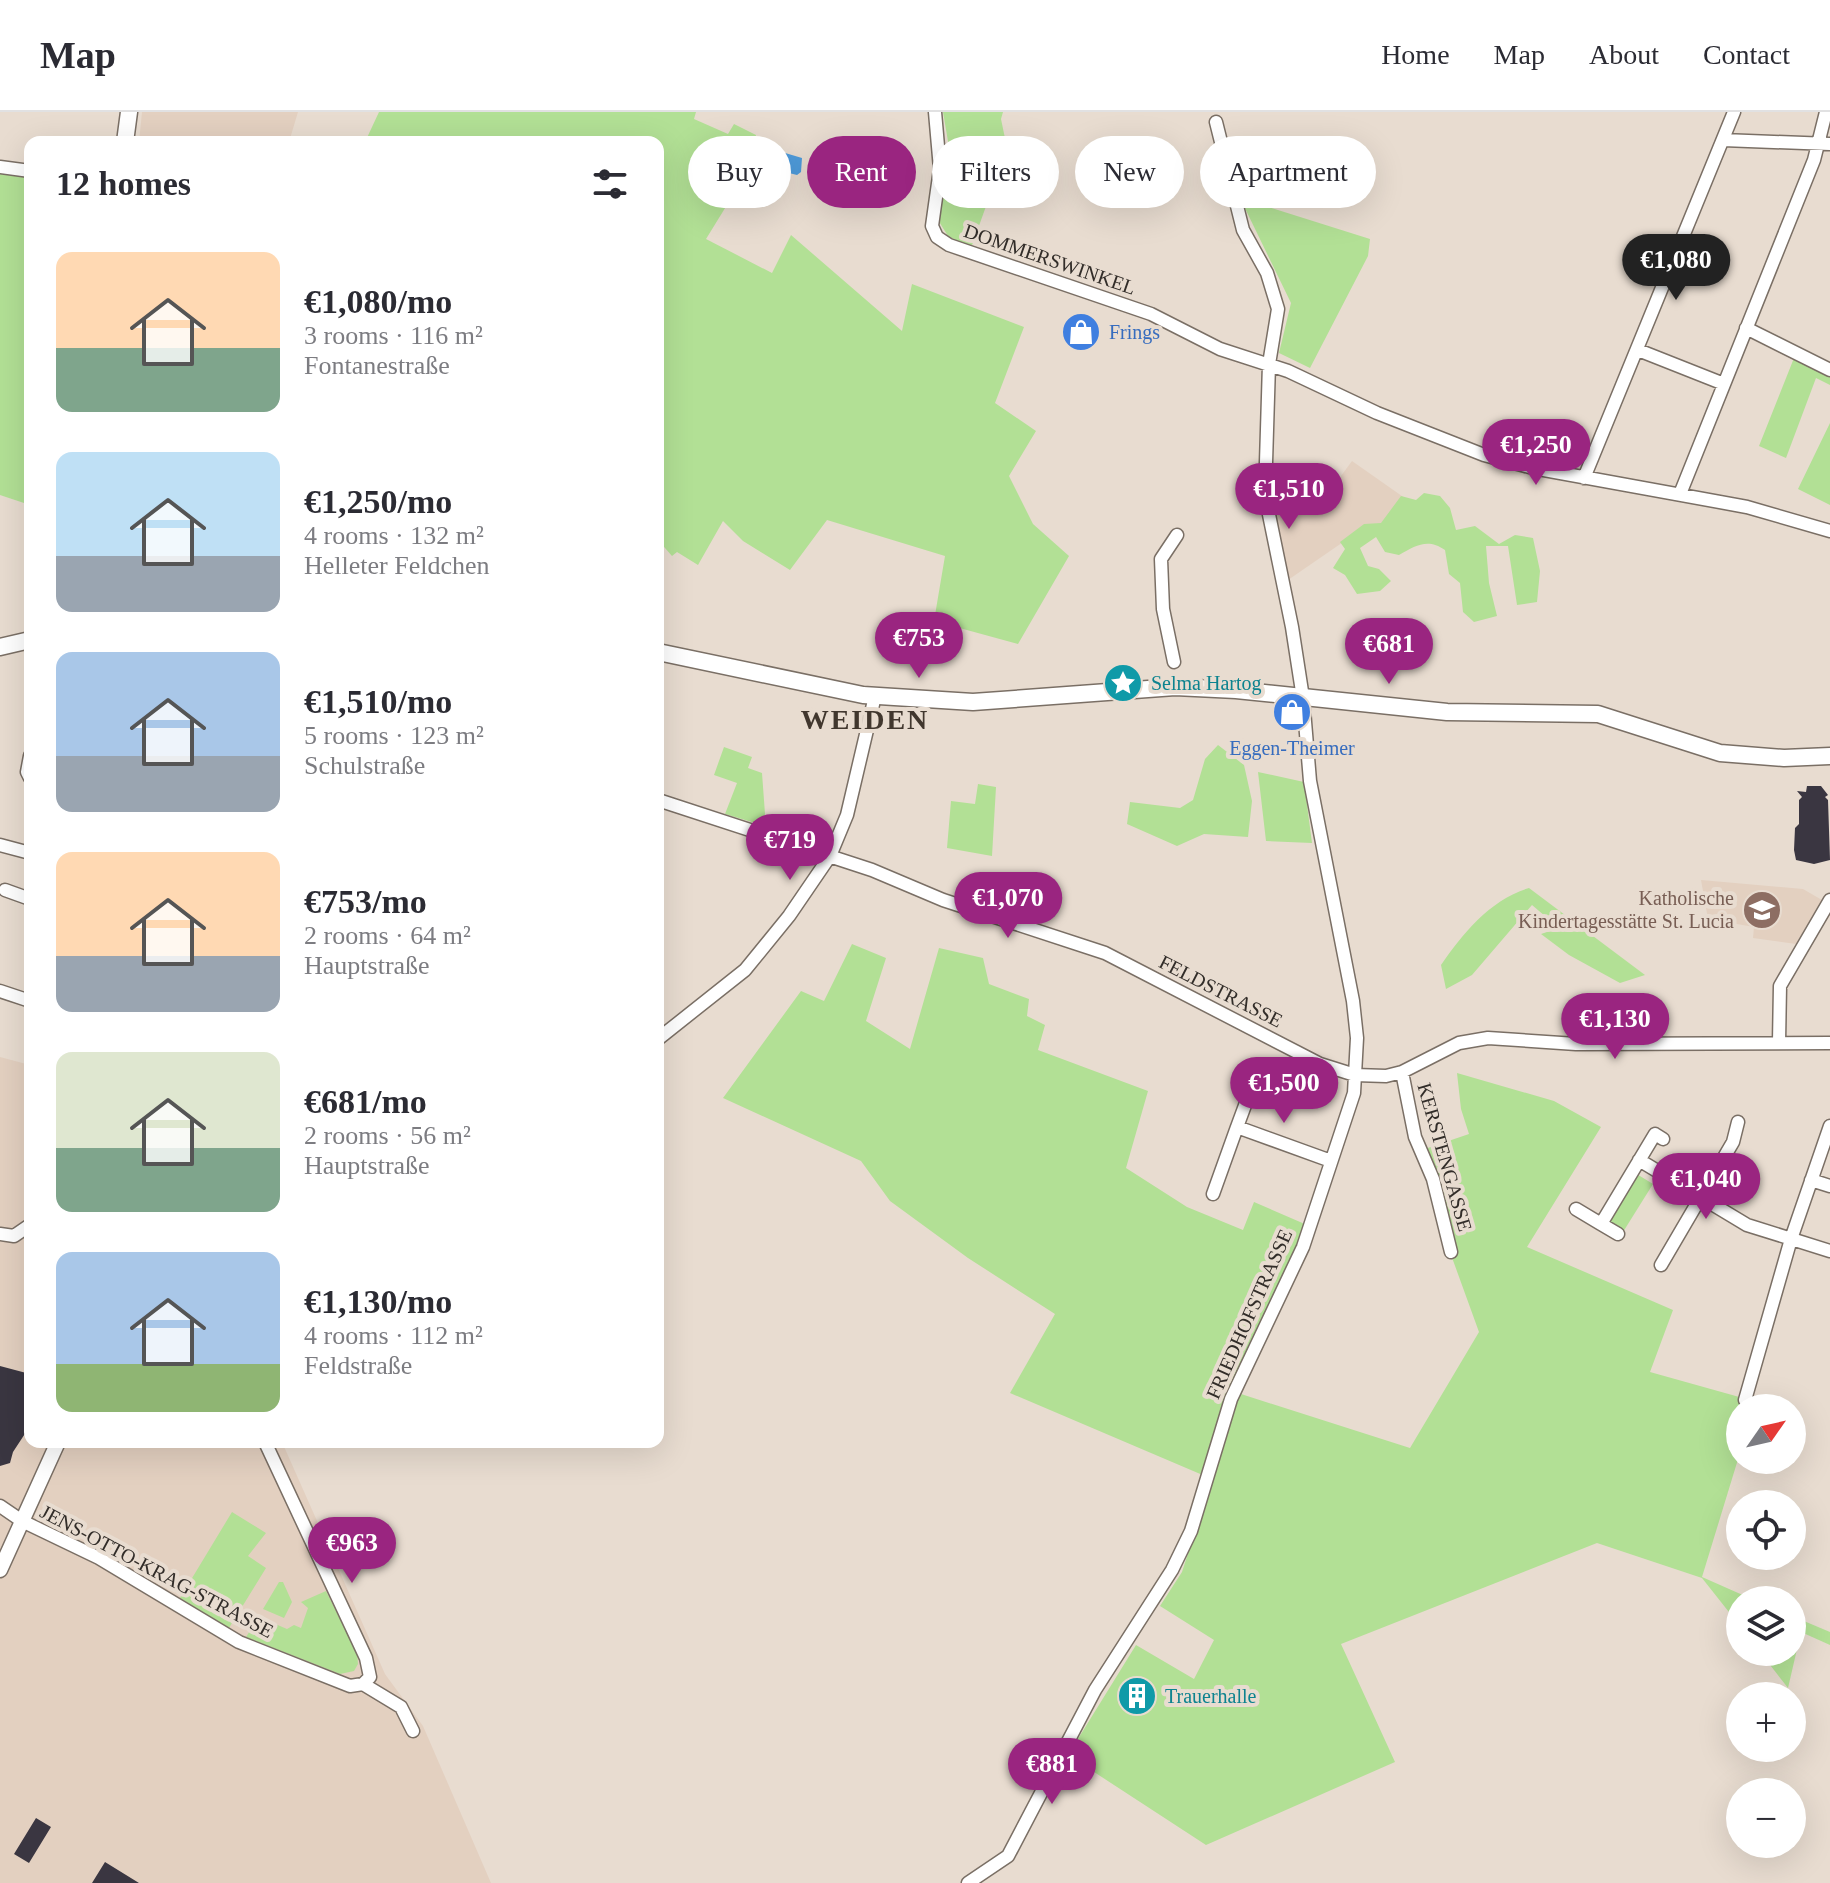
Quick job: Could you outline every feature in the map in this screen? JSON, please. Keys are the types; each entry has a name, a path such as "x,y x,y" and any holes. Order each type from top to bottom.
{"main road":[{"path":"126,136 129,112"},
{"path":"0,647 24,641"},
{"path":"664,653 875,696 973,702 1175,683 1462,713 1598,714 1720,753 1779,758 1830,756"}],"street":[{"name":"DOMMERSWINKEL","path":"935,112 940,169 932,226 941,241 973,255 1151,314 1220,349 1269,364 1460,446 1533,468 1680,494 1782,516 1830,531"},
{"path":"1584,478 1734,112"},
{"path":"1680,494 1824,144 1826,112"},
{"name":"FRIEDHOFSTRASSE","path":"968,1883 1008,1856 1095,1690 1172,1570 1191,1531 1231,1399 1303,1247 1354,1093 1356,1024 1353,1001 1310,781 1303,698 1292,627 1265,495 1269,364 1276,328 1276,300 1267,273 1243,230 1216,122"},
{"path":"1723,140 1824,144"},
{"path":"0,167 24,170"},
{"path":"1746,328 1830,370"},
{"path":"1638,350 1724,384"},
{"path":"1174,662 1163,609 1161,559 1177,535"},
{"path":"664,1034 745,970 789,916 830,856 847,815 875,696"},
{"name":"FELDSTRASSE","path":"664,802 872,870 943,900 1105,953 1320,1064 1355,1075 1370,1077 1402,1072 1459,1043 1488,1038 1576,1044 1830,1043"},
{"path":"0,845 24,851"},
{"path":"5,890 24,895"},
{"path":"1779,1042 1779,995 1783,979 1830,900"},
{"path":"0,991 24,999"},
{"name":"KERSTENGASSE","path":"1402,1072 1415,1137 1433,1179 1451,1252"},
{"path":"1213,1194 1254,1081"},
{"path":"1661,1265 1733,1142 1738,1122"},
{"path":"1237,1127 1331,1161"},
{"path":"1747,1394 1791,1239 1829,1131"},
{"path":"1601,1224 1655,1134 1663,1139"},
{"path":"1639,1160 1747,1225 1830,1251"},
{"path":"1811,1180 1830,1186"},
{"path":"1576,1209 1618,1234"},
{"path":"0,1234 14,1236 24,1229"},
{"path":"0,1570 55,1448"},
{"path":"268,1448 366,1658 370,1677 363,1684"},
{"name":"JENS-OTTO-KRAG-STRASSE","path":"0,1506 22,1521 99,1558 239,1642 350,1686 363,1684 401,1707 413,1731"}],"shaded area":[{"path":"142,112 298,112 291,136 140,136"},
{"path":"1352,461 1429,515 1365,527 1288,580 1270,493 1303,484 1324,499"},
{"name":"Katholische Kindertagesstätte St. Lucia","path":"1701,880 1803,889 1822,900 1796,944 1753,938 1754,927 1708,919"},
{"path":"0,1057 24,1063 24,1448 285,1448 385,1674 423,1726 491,1883 0,1883"}],"green space":[{"path":"379,112 696,112 694,119 728,134 734,124 756,135 688,136 688,208 725,208 706,239 772,273 791,235 902,331 912,284 1024,327 995,403 1036,431 1009,476 1033,524 1069,556 1018,644 934,621 945,556 827,520 790,570 743,541 723,521 698,565 677,552 672,556 664,547 664,136 368,136"},
{"path":"943,112 1003,112 1001,119 1005,136 947,136"},
{"path":"0,170 24,173 24,503 0,495"},
{"path":"941,208 985,208 971,248 948,236 938,220"},
{"path":"1245,208 1272,208 1370,239 1368,256 1310,368 1279,353 1291,303"},
{"path":"1794,358 1830,374 1830,385 1816,378 1786,458 1759,446"},
{"path":"1830,423 1830,505 1798,489"},
{"path":"1424,493 1440,496 1450,508 1456,530 1475,526 1499,544 1515,535 1533,538 1540,571 1537,602 1517,605 1508,546 1486,546 1489,583 1497,616 1474,622 1463,612 1460,583 1449,574 1445,550 1433,544 1422,544 1399,555 1385,552 1376,537 1360,548 1368,566 1379,569 1391,581 1380,591 1357,594 1345,575 1333,568 1345,549 1340,542 1364,524 1381,523 1401,496 1416,500"},
{"path":"1218,745 1244,765 1252,801 1248,837 1204,834 1177,846 1127,824 1130,802 1180,808 1193,800 1205,759"},
{"path":"724,747 752,757 748,768 762,773 765,814 762,825 725,814 737,783 714,775"},
{"path":"1258,772 1304,782 1312,843 1266,841"},
{"path":"978,784 996,787 992,856 947,848 951,801 975,804"},
{"path":"1529,888 1645,975 1620,983 1569,955 1541,934 1559,928 1532,905 1472,975 1446,989 1441,965 1459,941 1490,909"},
{"path":"852,944 886,958 866,1021 910,1049 939,948 983,958 989,984 1029,999 1027,1016 1045,1025 1038,1050 1148,1091 1126,1168 1187,1207 1243,1230 1254,1202 1314,1228 1241,1394 1410,1448 1479,1332 1442,1230 1431,1186 1416,1152 1469,1134 1461,1109 1457,1073 1554,1101 1601,1127 1527,1247 1673,1310 1650,1372 1729,1394 1726,1394 1726,1474 1733,1474 1726,1490 1702,1577 1726,1588 1726,1608 1702,1578 1597,1543 1341,1644 1395,1762 1206,1845 1068,1755 1136,1645 1194,1679 1214,1640 1160,1606 1182,1572 1212,1479 1010,1393 1055,1314 968,1258 890,1201 861,1161 723,1098 801,991 824,1001"},
{"path":"1635,1173 1653,1184 1623,1232 1610,1224 1609,1218"},
{"path":"232,1512 266,1533 248,1556 266,1568 229,1628 180,1598"},
{"path":"279,1582 283,1582 292,1602 284,1618 263,1609"},
{"path":"326,1591 357,1653 358,1664 354,1671 340,1674 246,1637 259,1617 287,1629 294,1625 301,1628 308,1608 301,1602"},
{"path":"1806,1622 1830,1632 1830,1645 1806,1634"},
{"path":"1771,1666 1793,1666 1789,1682 1783,1682"}],"water":[{"path":"791,155 802,158 801,172 791,174"}],"building":[{"path":"1807,786 1821,786 1828,795 1825,797 1828,800 1830,860 1814,864 1796,860 1794,850 1799,800 1802,797 1797,791 1806,792"},
{"path":"0,1366 24,1372 24,1435 10,1463 0,1466"},
{"path":"36,1818 51,1827 29,1863 14,1854"},
{"path":"105,1862 139,1883 92,1883"}],"place":[{"name":"Frings","path":"1081,332"},
{"name":"Selma Hartog","path":"1123,683"},
{"name":"Eggen-Theimer","path":"1292,712"},
{"name":"Katholische Kindertagesstätte St. Lucia","path":"1762,910"},
{"name":"Trauerhalle","path":"1137,1696"}],"district":[{"name":"WEIDEN","path":"865,719"}]}
